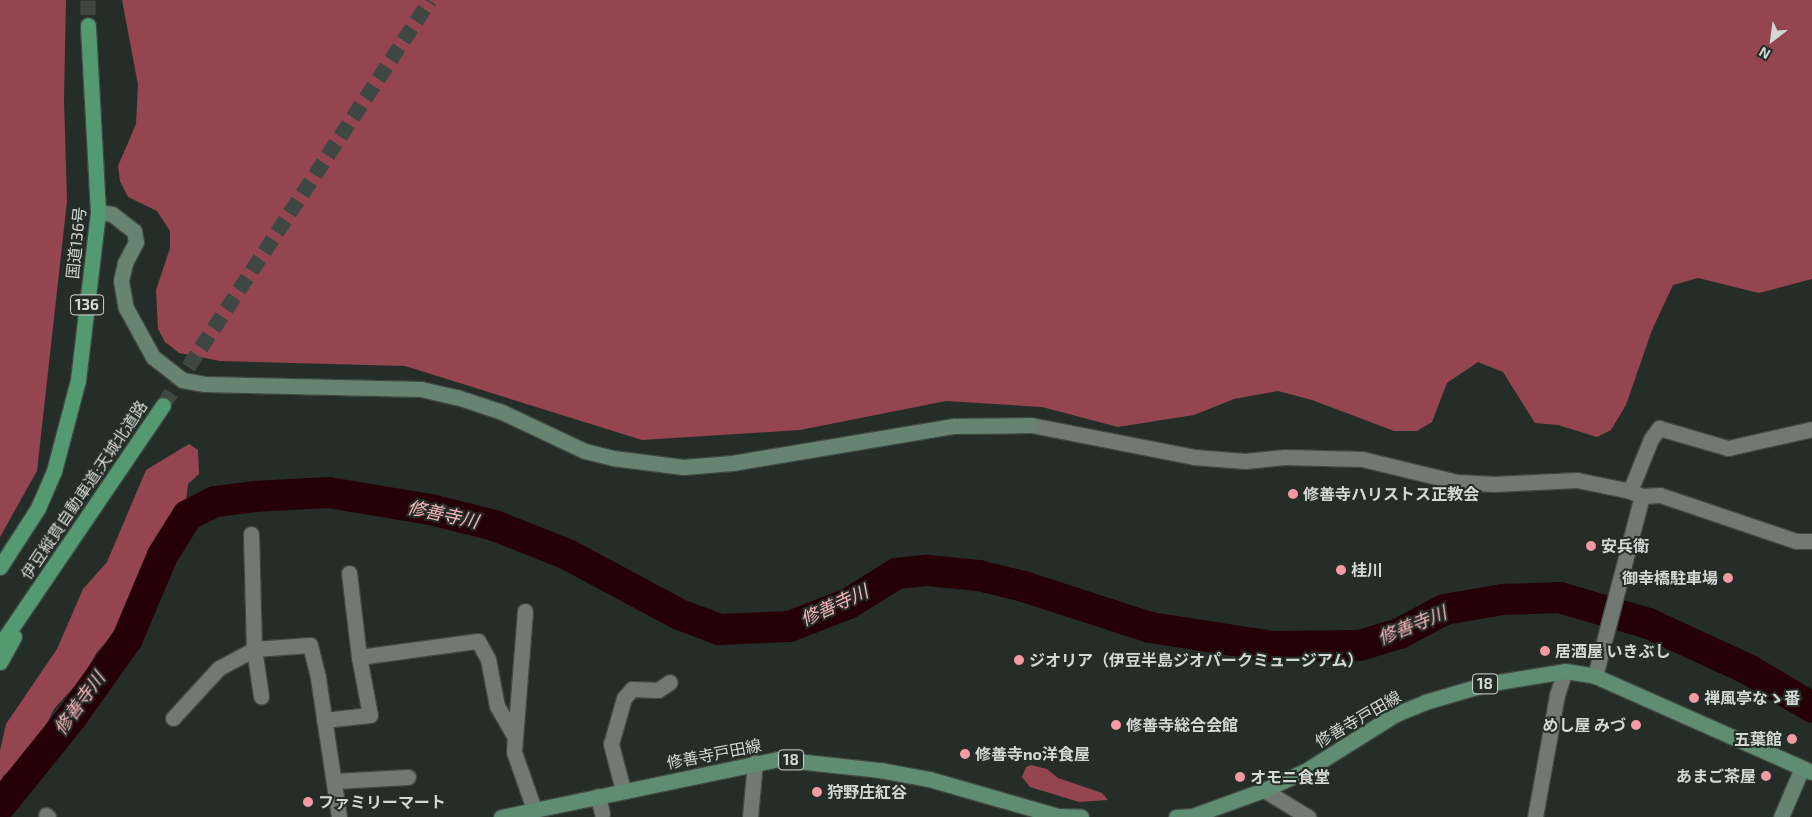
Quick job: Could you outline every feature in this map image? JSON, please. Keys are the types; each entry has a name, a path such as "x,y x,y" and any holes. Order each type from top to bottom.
{"highway":[{"name":"国道136号","path":"0,567 38,508 54,471 78,380 98,212 88,25"},
{"name":"伊豆縦貫自動車道;天城北道路","path":"0,645 162,405"},
{"path":"0,662 51,570"},
{"path":"0,636 30,600"}],"main road":[{"name":"修善寺戸田線","path":"1176,817 1192,816 1264,790 1305,771 1396,714 1425,702 1486,684 1566,672 1595,676 1807,770"},
{"name":"修善寺戸田線","path":"501,817 534,809 555,811 598,796 623,790 755,762 778,759 821,762 929,779 1039,814 1082,817"}],"street":[{"path":"98,212 112,214 134,231 136,242 125,263 121,282 126,308 153,357 182,380 205,384 421,389 457,397 502,412 585,451 638,462 683,467 741,461 954,426 1031,425 1194,457 1245,461 1285,457 1362,459 1457,482 1494,484 1577,480 1636,494 1660,495 1786,538 1812,542"},
{"path":"1595,676 1624,570 1636,494 1651,439 1659,428 1728,448 1812,429"},
{"path":"251,534 254,649 261,696"},
{"path":"324,720 373,715 359,657 349,573"},
{"path":"525,611 514,735 520,774 534,809"},
{"path":"359,657 478,641 488,659 490,696 514,735"},
{"path":"173,718 196,688 220,668 254,649 310,645 339,817"},
{"path":"1535,817 1557,695 1566,672"},
{"path":"623,790 612,744 624,698 632,689 658,690 670,682"},
{"path":"750,817 755,762"},
{"path":"1781,817 1807,770"},
{"path":"334,781 408,777"},
{"path":"1264,790 1308,817"},
{"path":"598,796 602,814"}],"shaded area":[{"path":"0,0 66,0 64,99 67,201 37,471 0,537"},
{"path":"122,0 1812,0 1812,279 1759,293 1698,278 1673,285 1652,330 1626,405 1611,430 1597,437 1558,425 1535,423 1503,372 1478,362 1447,383 1432,422 1417,431 1394,431 1312,400 1278,391 1234,399 1194,415 1118,427 1042,407 946,401 800,430 642,440 405,366 220,361 179,353 165,342 158,329 156,290 170,248 170,231 157,211 128,197 120,181 118,166 136,124 138,85"},
{"path":"189,444 198,450 199,474 188,484 186,503 147,564 126,621 97,652 82,678 54,709 33,752 3,776 0,783 0,751 6,724 57,649 83,589 107,562 146,470"},
{"path":"1031,765 1047,769 1058,778 1102,793 1108,800 1079,802 1030,787 1022,777 1026,767"}],"waterway":[{"name":"修善寺川","path":"0,805 71,717 127,638 162,555 187,515 215,501 253,496 328,492 430,509 494,525 567,554 679,614 719,629 789,626 848,603 896,573 927,570 978,575 1023,586 1150,627 1271,646 1359,645 1399,633 1444,609 1502,599 1559,597 1648,623 1748,669 1812,707"}],"tunnel":[{"path":"88,0 88,25"},
{"path":"163,405 430,0"}],"place":[{"name":"修善寺ハリストス正教会","path":"1293,494"},
{"name":"安兵衛","path":"1591,546"},
{"name":"桂川","path":"1341,570"},
{"name":"御幸橋駐車場","path":"1728,578"},
{"name":"居酒屋 いきぶし","path":"1545,651"},
{"name":"ジオリア（伊豆半島ジオパークミュージアム）","path":"1019,660"},
{"name":"禅風亭なゝ番","path":"1694,698"},
{"name":"修善寺総合会館","path":"1116,725"},
{"name":"めし屋 みづ","path":"1636,725"},
{"name":"五葉館","path":"1792,739"},
{"name":"修善寺no洋食屋","path":"965,754"},
{"name":"あまご茶屋","path":"1766,776"},
{"name":"オモニ食堂","path":"1240,777"},
{"name":"狩野庄紅谷","path":"817,792"},
{"name":"ファミリーマート","path":"308,802"}]}
